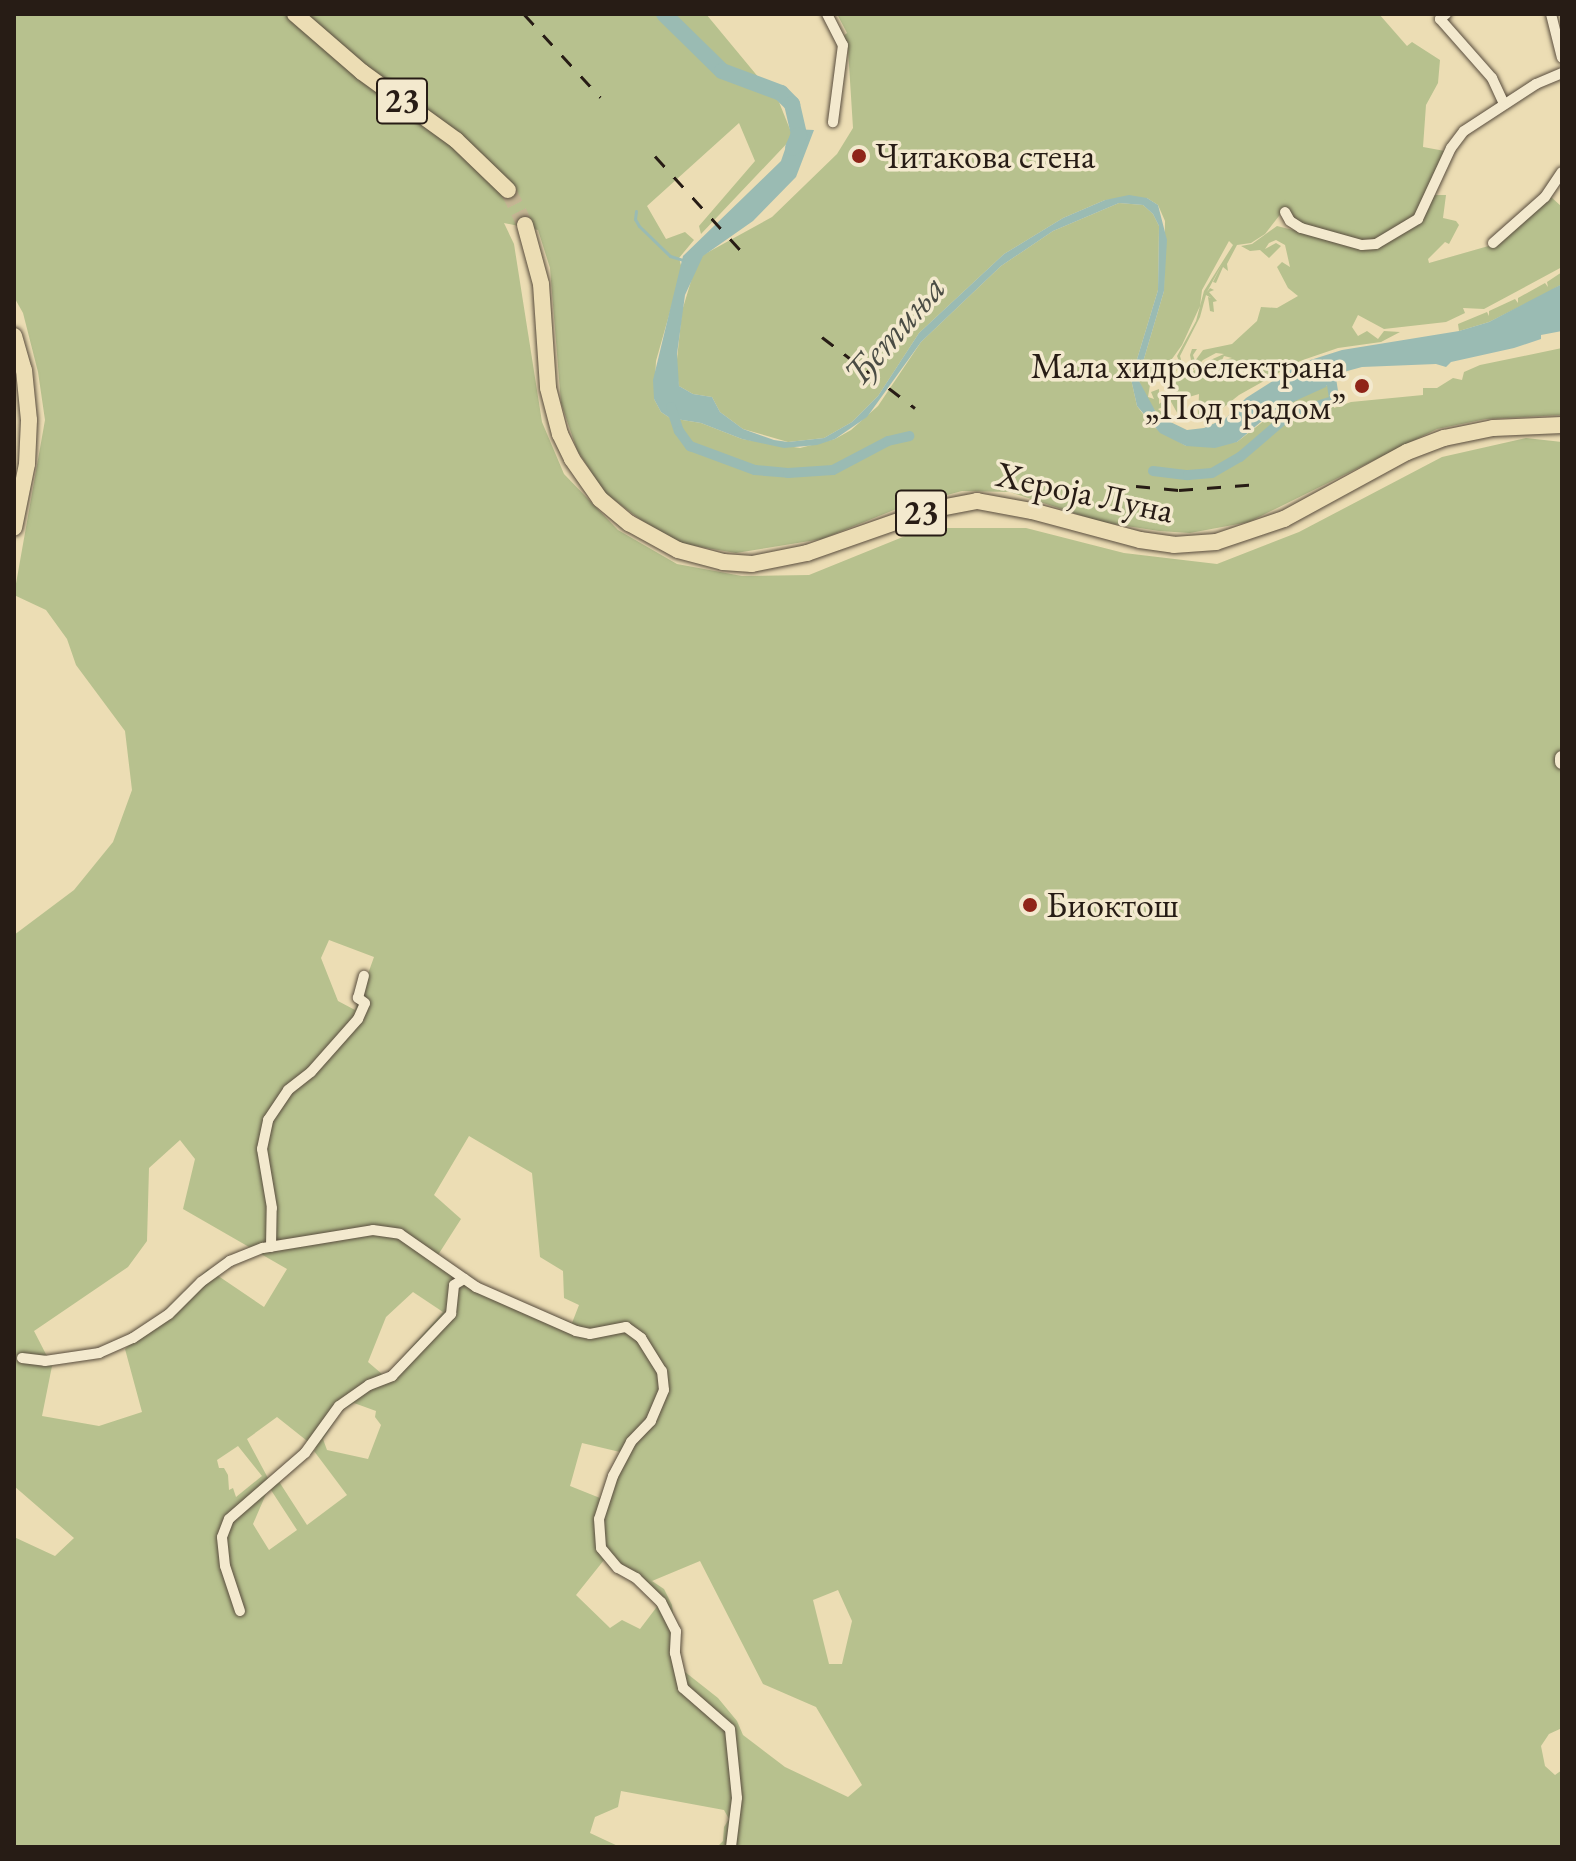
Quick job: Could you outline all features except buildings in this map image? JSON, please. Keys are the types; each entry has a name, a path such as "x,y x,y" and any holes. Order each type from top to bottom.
{"main road":[{"name":"23","path":"295,14 362,72 469,150 508,190"},
{"name":"Хероја Луна","path":"525,225 539,270 548,388 560,434 572,459 600,499 629,523 678,550 723,562 752,564 807,553 922,512 977,501 1032,511 1140,540 1174,545 1216,542 1284,519 1407,452 1444,438 1516,426 1562,425"},
{"path":"14,336 24,370 29,420 25,476 14,528"}],"street":[{"path":"827,14 843,45 833,122"},
{"path":"1551,14 1562,58"},
{"path":"1441,16 1492,78 1504,104"},
{"path":"1285,212 1292,223 1301,228 1362,245 1376,244 1418,219 1453,144 1464,131 1504,104 1562,73"},
{"path":"1493,243 1545,197 1562,172"},
{"path":"271,1247 272,1208 262,1149 268,1120 288,1090 311,1072 358,1019 365,1003 358,998 364,976"},
{"path":"22,1358 73,1359 133,1338 169,1314 201,1282 230,1261 271,1247 386,1229 400,1234 464,1279 576,1331 590,1334 626,1327 641,1338 662,1371 664,1390 651,1421 631,1442 613,1476 598,1530 601,1548 607,1557 650,1591 670,1617 683,1688 730,1729 737,1798 731,1847"},
{"path":"240,1611 225,1566 222,1537 229,1519 305,1453 339,1406 369,1385 392,1376 451,1314 454,1285 464,1279"}],"green space":[{"path":"14,14 706,14 779,102 793,137 701,234 699,226 755,161 739,123 647,206 666,239 685,232 694,240 679,258 682,269 656,361 654,399 661,412 670,418 701,423 742,439 800,448 835,439 851,430 878,406 921,342 1001,266 1053,231 1119,203 1143,205 1153,214 1159,226 1158,290 1131,379 1137,406 1152,426 1186,446 1237,442 1288,402 1328,385 1333,399 1288,411 1261,437 1222,466 1197,472 1154,468 1153,475 1186,479 1213,476 1242,460 1298,413 1334,404 1334,408 1351,402 1423,395 1423,388 1437,388 1453,378 1462,380 1464,372 1480,365 1562,348 1562,415 1486,419 1437,429 1249,522 1190,533 1159,531 1101,522 1010,492 962,491 899,508 822,539 736,553 683,544 641,520 605,493 577,450 561,403 550,268 538,230 504,223 514,244 542,422 564,474 618,530 677,564 742,576 809,575 925,528 1026,528 1124,553 1217,564 1299,532 1442,457 1526,438 1562,442 1562,1728 1549,1734 1541,1746 1545,1766 1555,1775 1562,1770 1562,1847 717,1847 723,1841 724,1827 729,1819 724,1810 621,1791 618,1807 595,1817 590,1833 620,1847 14,1847 14,1537 55,1556 74,1538 14,1486 14,935 74,890 113,842 132,790 125,731 76,665 67,639 46,610 14,595 45,420 38,372 23,313 14,297","holes":["329,940 374,957 355,1010 338,1001 321,958","469,1136 532,1173 540,1257 563,1271 564,1298 579,1305 572,1323 479,1284 438,1255 461,1219 434,1195","180,1140 195,1159 183,1209 287,1269 264,1307 208,1269 125,1349 142,1412 99,1426 42,1416 52,1366 34,1331 128,1267 147,1241 149,1168","413,1292 443,1312 388,1373 382,1374 368,1362 386,1317","354,1403 376,1411 375,1417 381,1425 368,1459 327,1450 323,1439 341,1411","277,1417 316,1448 314,1451 347,1495 307,1525 278,1480 269,1480 247,1439","582,1443 620,1452 600,1498 570,1486","238,1446 262,1476 236,1497 233,1488 229,1490 224,1468 219,1468 217,1460","269,1487 297,1530 269,1550 253,1524","604,1560 633,1579 659,1604 640,1629 622,1620 610,1628 576,1595","700,1561 763,1684 816,1707 862,1785 848,1797 785,1767 743,1735 737,1721 718,1698 680,1668 672,1605 664,1589 652,1581","838,1590 852,1621 842,1664 829,1664 813,1600"]},
{"path":"837,14 1379,14 1407,46 1412,42 1440,60 1438,83 1426,105 1423,147 1445,151 1420,214 1371,244 1300,225 1286,207 1265,234 1251,243 1237,245 1227,264 1228,271 1223,267 1216,283 1213,282 1222,264 1207,292 1210,288 1214,290 1209,292 1217,301 1213,302 1214,312 1210,311 1208,297 1211,298 1206,295 1200,317 1180,356 1182,363 1174,374 1180,364 1177,356 1196,321 1200,306 1182,345 1164,370 1167,373 1151,379 1148,397 1154,399 1151,392 1159,389 1159,404 1163,401 1168,405 1158,409 1163,413 1162,418 1150,405 1138,379 1164,291 1165,221 1158,205 1147,198 1105,200 1063,218 1004,254 919,333 878,396 852,422 824,438 788,442 743,429 720,412 712,397 693,394 679,386 676,369 682,311 695,268 703,255 772,217 837,154 853,128 848,49 839,40 847,33","holes":["1229,241 1233,245 1204,291 1200,306 1202,290"]},
{"path":"1434,195 1446,195 1443,218 1456,221 1459,225 1449,244 1445,242 1428,259 1429,263 1492,245 1550,196 1562,207 1562,267 1484,309 1463,308 1465,313 1446,322 1384,329 1358,315 1352,327 1358,336 1367,331 1378,339 1384,331 1400,332 1381,342 1338,348 1300,361 1239,395 1209,419 1198,416 1199,394 1189,397 1180,403 1188,410 1184,418 1180,418 1170,400 1167,386 1198,367 1232,358 1224,356 1222,360 1199,365 1224,354 1216,353 1203,360 1193,370 1192,349 1197,349 1193,355 1195,361 1203,350 1232,344 1257,321 1261,307 1277,308 1298,296 1288,288 1277,267 1282,262 1290,267 1285,245 1276,240 1269,243 1265,249 1276,243 1281,246 1269,258 1260,250 1250,251 1241,246 1252,244 1277,226 1353,245 1395,236"},
{"path":"1562,272 1562,284 1545,294 1489,322 1459,331 1458,324 1487,312 1489,316 1489,311 1515,299 1518,303 1518,298 1545,283 1548,287 1547,282"}],"water":[{"name":"Ђетиња","path":"792,129 814,130 796,177 753,221 703,256 685,295 677,354 679,386 693,394 712,397 720,412 743,429 774,440 788,442 824,438 852,422 878,396 919,333 1004,254 1063,218 1105,200 1129,195 1147,198 1158,205 1167,240 1164,291 1138,379 1158,416 1187,430 1204,428 1226,418 1246,398 1301,363 1342,350 1459,331 1489,322 1562,284 1562,331 1541,335 1541,339 1514,348 1451,362 1446,367 1436,364 1362,367 1340,373 1331,376 1326,387 1275,410 1237,442 1215,448 1186,446 1160,433 1137,406 1131,379 1158,290 1159,226 1153,214 1143,205 1119,203 1053,231 1001,266 921,342 867,417 835,439 817,445 784,448 742,439 701,423 670,418 661,412 654,399 653,380 683,256 781,161"}],"waterway":[{"name":"Ђетиња","path":"664,14 722,71 781,93 792,104 799,135 793,148"},
{"path":"636,211 635,219 639,226 670,256 683,260"},
{"path":"1329,366 1334,398"},
{"path":"1153,471 1188,475 1212,473 1240,457 1289,415 1333,401"},
{"path":"671,407 679,431 690,446 755,470 788,473 833,470 888,441 909,436"}],"tunnel":[{"path":"508,190 525,225"}],"railway":[{"path":"524,14 600,97"},
{"path":"655,156 741,251"},
{"path":"822,337 915,408"},
{"path":"1136,486 1179,490 1259,484"}],"place":[{"name":"Читакова стена","path":"859,156"},
{"name":"Мала хидроелектрана „Под градом”","path":"1362,386"},
{"name":"Биоктош","path":"1030,905"}]}
